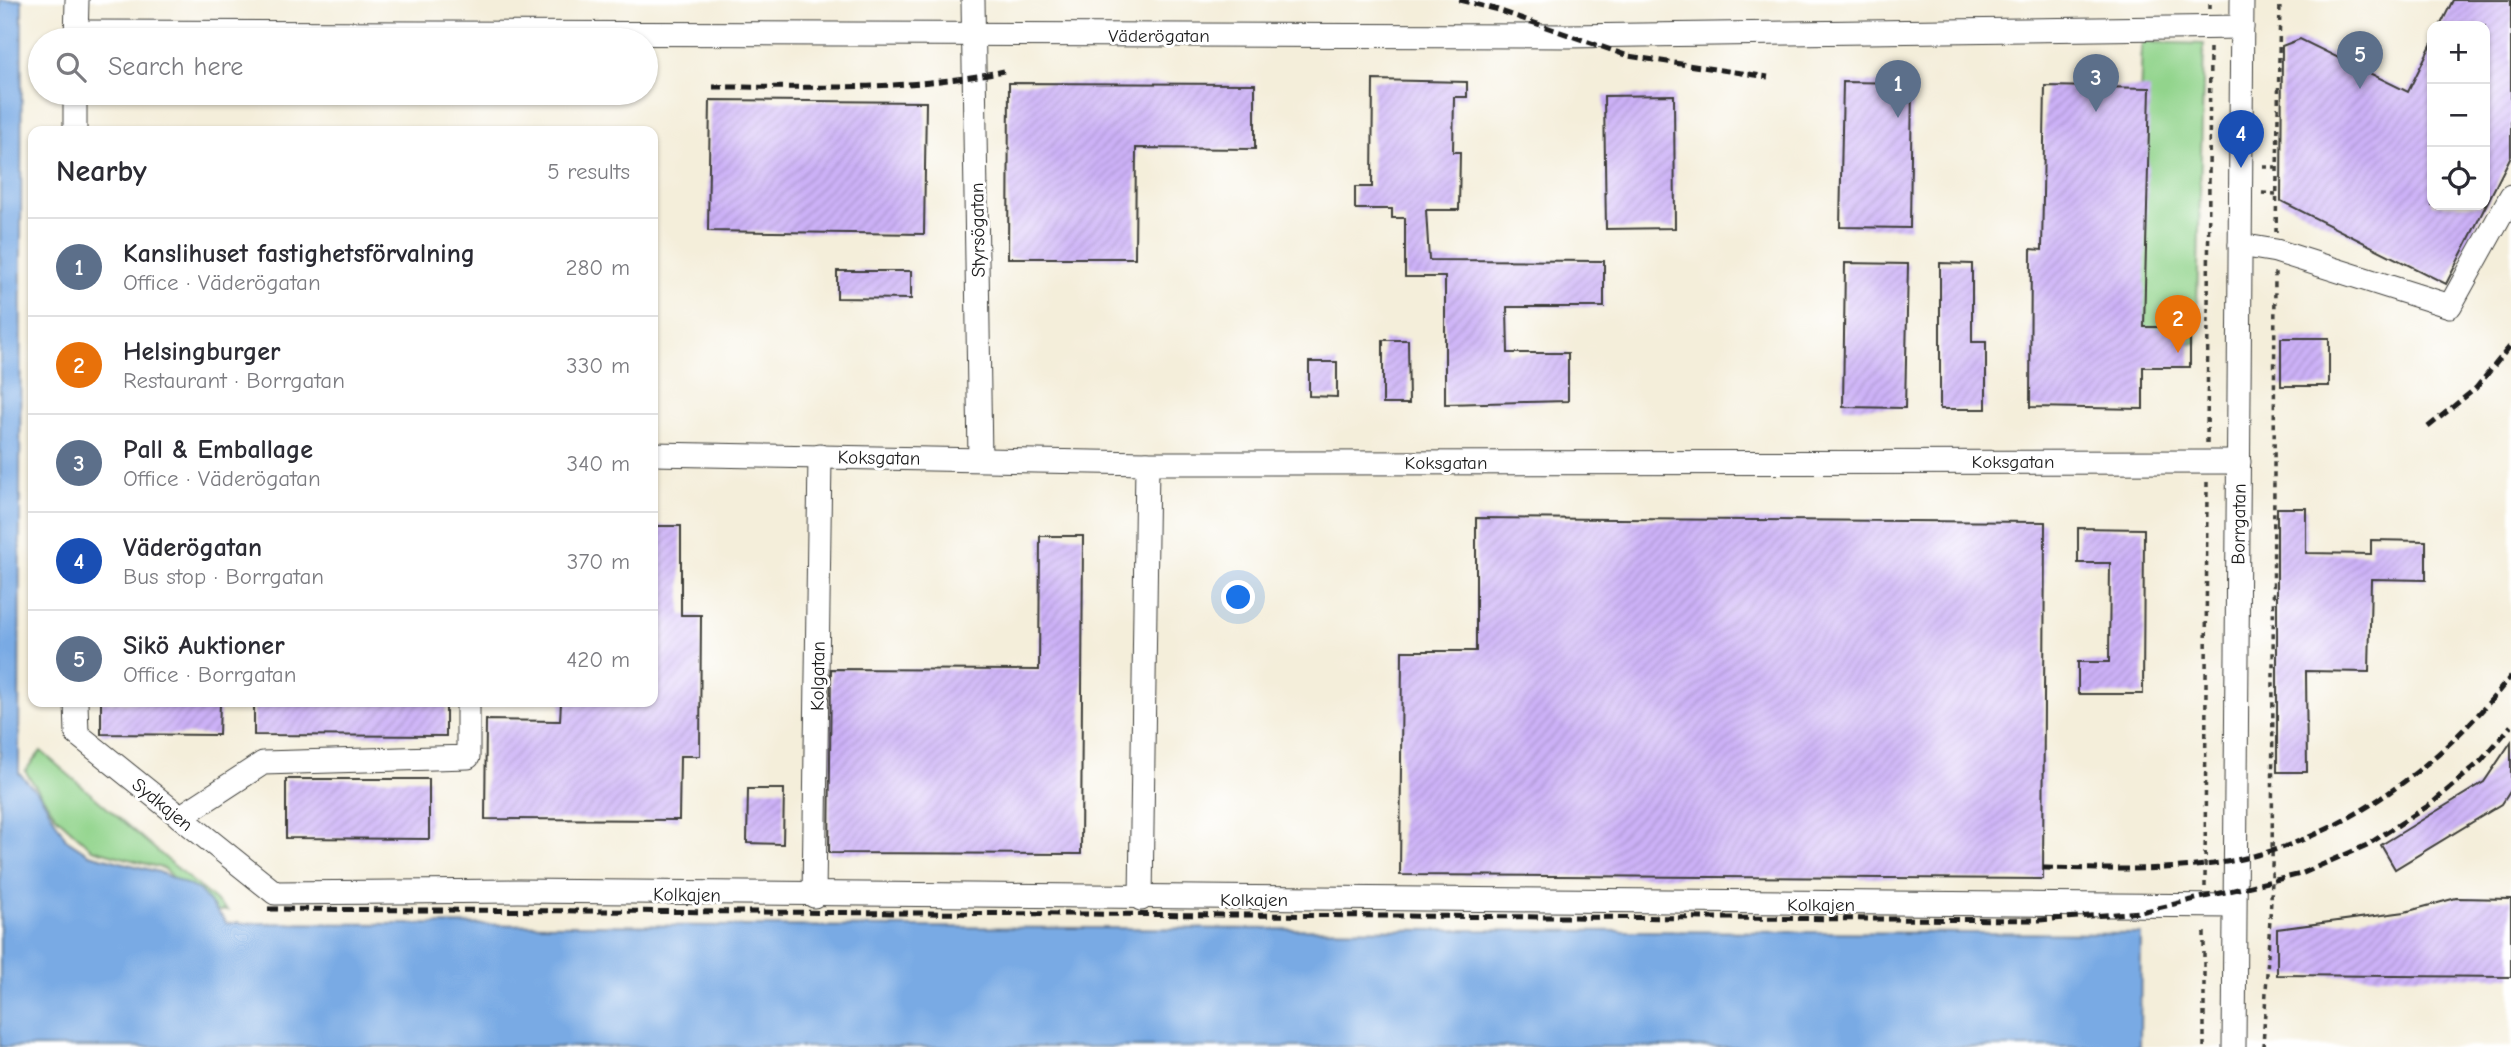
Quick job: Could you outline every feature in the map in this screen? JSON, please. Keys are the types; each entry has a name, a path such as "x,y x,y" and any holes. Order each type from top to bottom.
{"street":[{"path":"76,28 77,0"},
{"name":"Styrsögatan","path":"973,0 980,459"},
{"name":"Borrgatan","path":"2234,1047 2242,0"},
{"name":"Väderögatan","path":"658,35 1568,36 2242,27"},
{"path":"75,105 75,126"},
{"path":"2240,246 2276,251 2450,306 2511,195"},
{"name":"Koksgatan","path":"658,454 1147,463 2239,462"},
{"name":"Kolgatan","path":"814,896 820,457"},
{"path":"1141,899 1147,463"},
{"name":"Sydkajen","path":"76,707 77,734 275,893"},
{"path":"180,817 263,763 468,757 468,707"},
{"name":"Kolkajen","path":"275,893 518,891 1141,899 2234,906"}],"path":[{"path":"2204,1047 2210,0"},
{"path":"2263,1047 2272,881 2276,167 2280,0"},
{"path":"2263,167 2276,167"},
{"path":"2262,193 2276,194"}],"green space":[{"path":"2142,42 2204,44 2196,343 2132,344"},
{"path":"41,751 227,911 203,911 165,869 92,849 56,816 25,771"}],"water":[{"path":"0,0 22,0 19,773 41,796 66,839 89,854 159,872 199,890 227,923 2141,934 2140,1047 0,1047"}],"building":[{"path":"2453,0 2511,0 2511,156 2490,197 2490,21 2442,21"},
{"path":"2300,39 2408,92 2427,53 2427,210 2484,210 2446,284 2281,201 2282,46"},
{"path":"1373,80 1467,82 1467,97 1454,97 1453,152 1460,152 1459,210 1426,210 1429,260 1604,261 1604,307 1507,307 1508,353 1568,353 1568,401 1445,404 1445,277 1405,277 1405,218 1392,218 1392,209 1355,209 1355,187 1372,187"},
{"path":"1843,82 1912,83 1910,228 1840,227"},
{"path":"1009,83 1255,84 1255,149 1136,148 1135,258 1008,258"},
{"path":"2045,86 2150,88 2144,327 2190,327 2190,367 2143,367 2143,409 2030,407 2031,249 2042,250"},
{"path":"1674,95 1675,228 1606,229 1604,96"},
{"path":"710,100 926,102 924,234 708,231"},
{"path":"1845,263 1908,264 1905,408 1843,407"},
{"path":"1940,263 1972,264 1972,342 1986,342 1986,409 1940,409"},
{"path":"837,271 911,271 911,299 837,298"},
{"path":"2281,338 2329,338 2329,386 2281,386"},
{"path":"1383,340 1408,340 1409,404 1383,404"},
{"path":"1309,362 1337,362 1337,397 1309,396"},
{"path":"2277,508 2306,508 2306,553 2371,554 2371,540 2426,541 2426,580 2371,579 2369,672 2306,671 2307,772 2277,772"},
{"path":"1476,518 2045,522 2043,879 1400,875 1402,651 1476,651"},
{"path":"658,526 681,526 681,615 701,615 700,756 680,756 679,820 485,819 486,720 560,721 561,707 658,707"},
{"path":"2078,528 2144,529 2143,694 2078,694 2078,662 2109,662 2110,563 2078,563"},
{"path":"1040,536 1083,536 1081,854 829,853 831,669 1039,670"},
{"path":"101,707 220,707 219,735 101,734"},
{"path":"254,707 446,707 446,736 254,735"},
{"path":"2511,742 2511,790 2502,804 2395,869 2381,845 2484,782"},
{"path":"286,779 429,779 429,839 286,838"},
{"path":"748,789 784,789 783,844 747,843"},
{"path":"2456,898 2511,899 2511,977 2277,975 2277,929 2405,912"}],"railway":[{"path":"1459,0 1495,9 1628,56 1768,77"},
{"path":"713,87 895,85 1004,71"},
{"path":"2428,427 2476,388 2511,345"},
{"path":"2043,868 2150,869 2213,864 2258,855 2300,841 2341,822 2380,799 2416,772 2450,743 2511,676"},
{"path":"268,909 2040,920 2141,912 2301,874 2367,845 2431,804 2481,761 2511,726"}],"place":[{"name":"Sikö Auktioner","path":"2360,89"},
{"name":"Pall & Emballage","path":"2096,112"},
{"name":"Kanslihuset fastighetsförvalning","path":"1898,118"},
{"name":"Väderögatan","path":"2241,168"},
{"name":"Helsingburger","path":"2178,353"}]}
